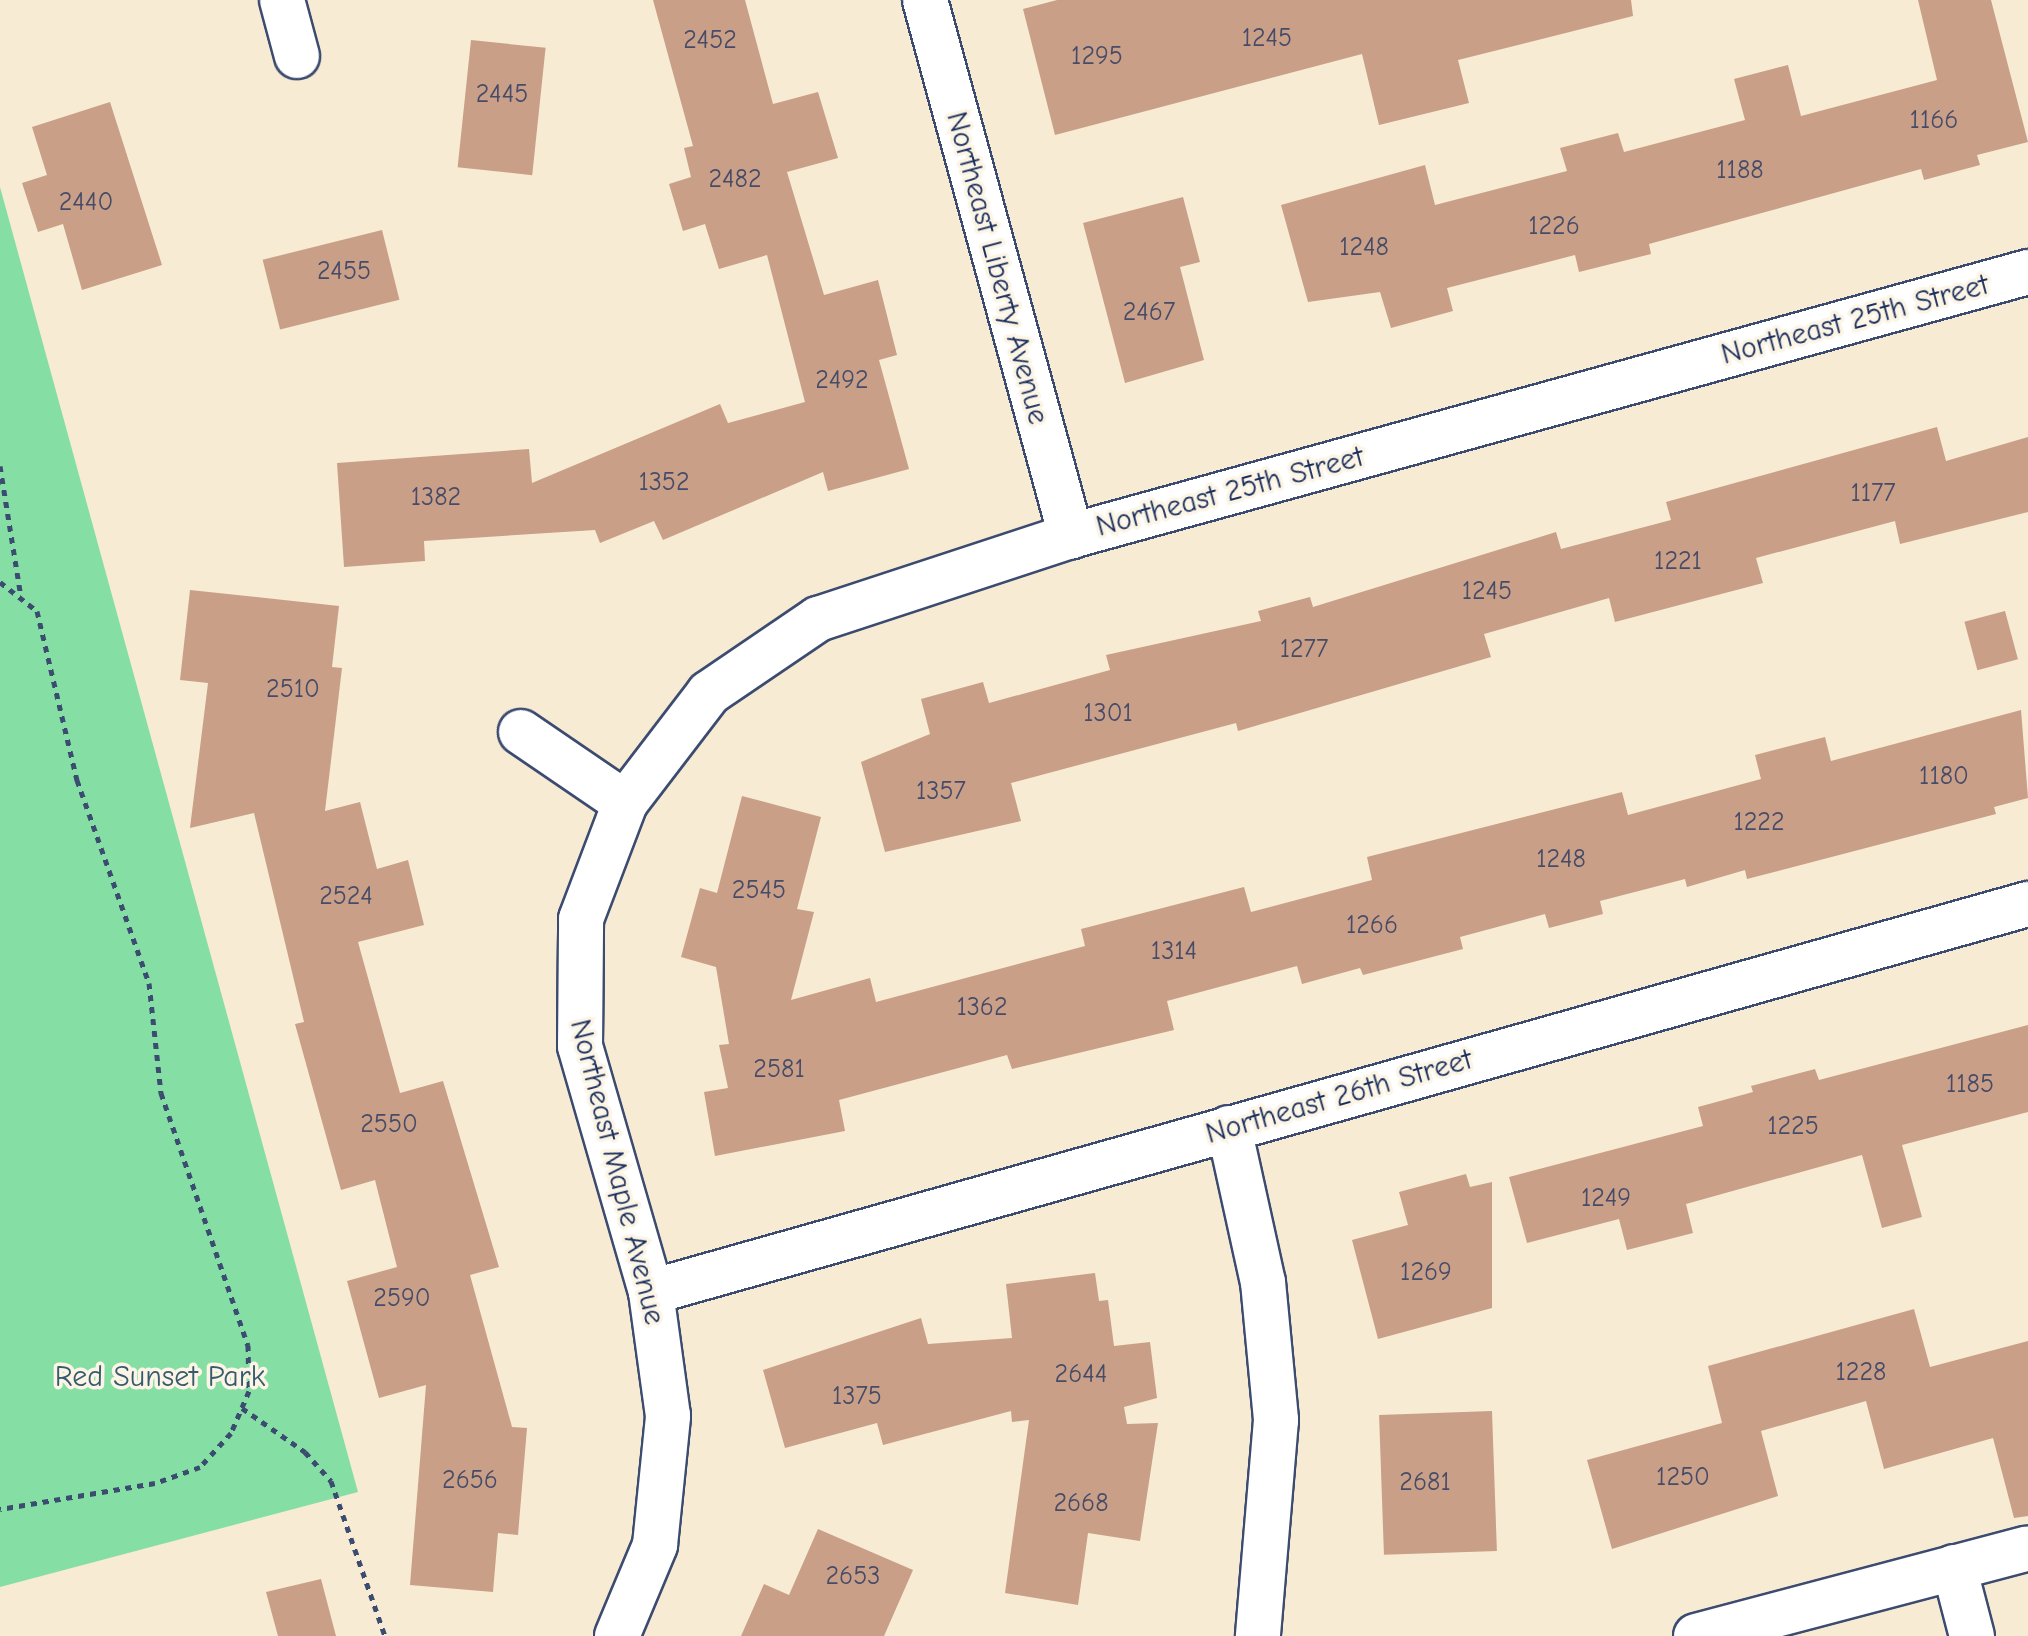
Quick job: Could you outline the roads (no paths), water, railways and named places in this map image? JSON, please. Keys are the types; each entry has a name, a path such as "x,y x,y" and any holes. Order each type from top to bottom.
{"street":[{"path":"282,0 297,56"},
{"name":"Northeast Liberty Avenue","path":"925,0 1071,536"},
{"name":"Northeast 25th Street","path":"625,803 709,693 761,652 818,619 1071,536 2028,272"},
{"path":"521,732 625,803"},
{"name":"Northeast Maple Avenue","path":"617,1636 655,1545 666,1480 668,1416 651,1292 580,1046 575,982 581,919 625,803"},
{"name":"Northeast 26th Street","path":"651,1292 2028,904"},
{"path":"1229,1128 1263,1282 1276,1420 1258,1636"},
{"path":"1696,1636 2028,1548"},
{"path":"1954,1567 1972,1636"}],"park label":[{"name":"Red Sunset Park","path":"160,1377"}]}
